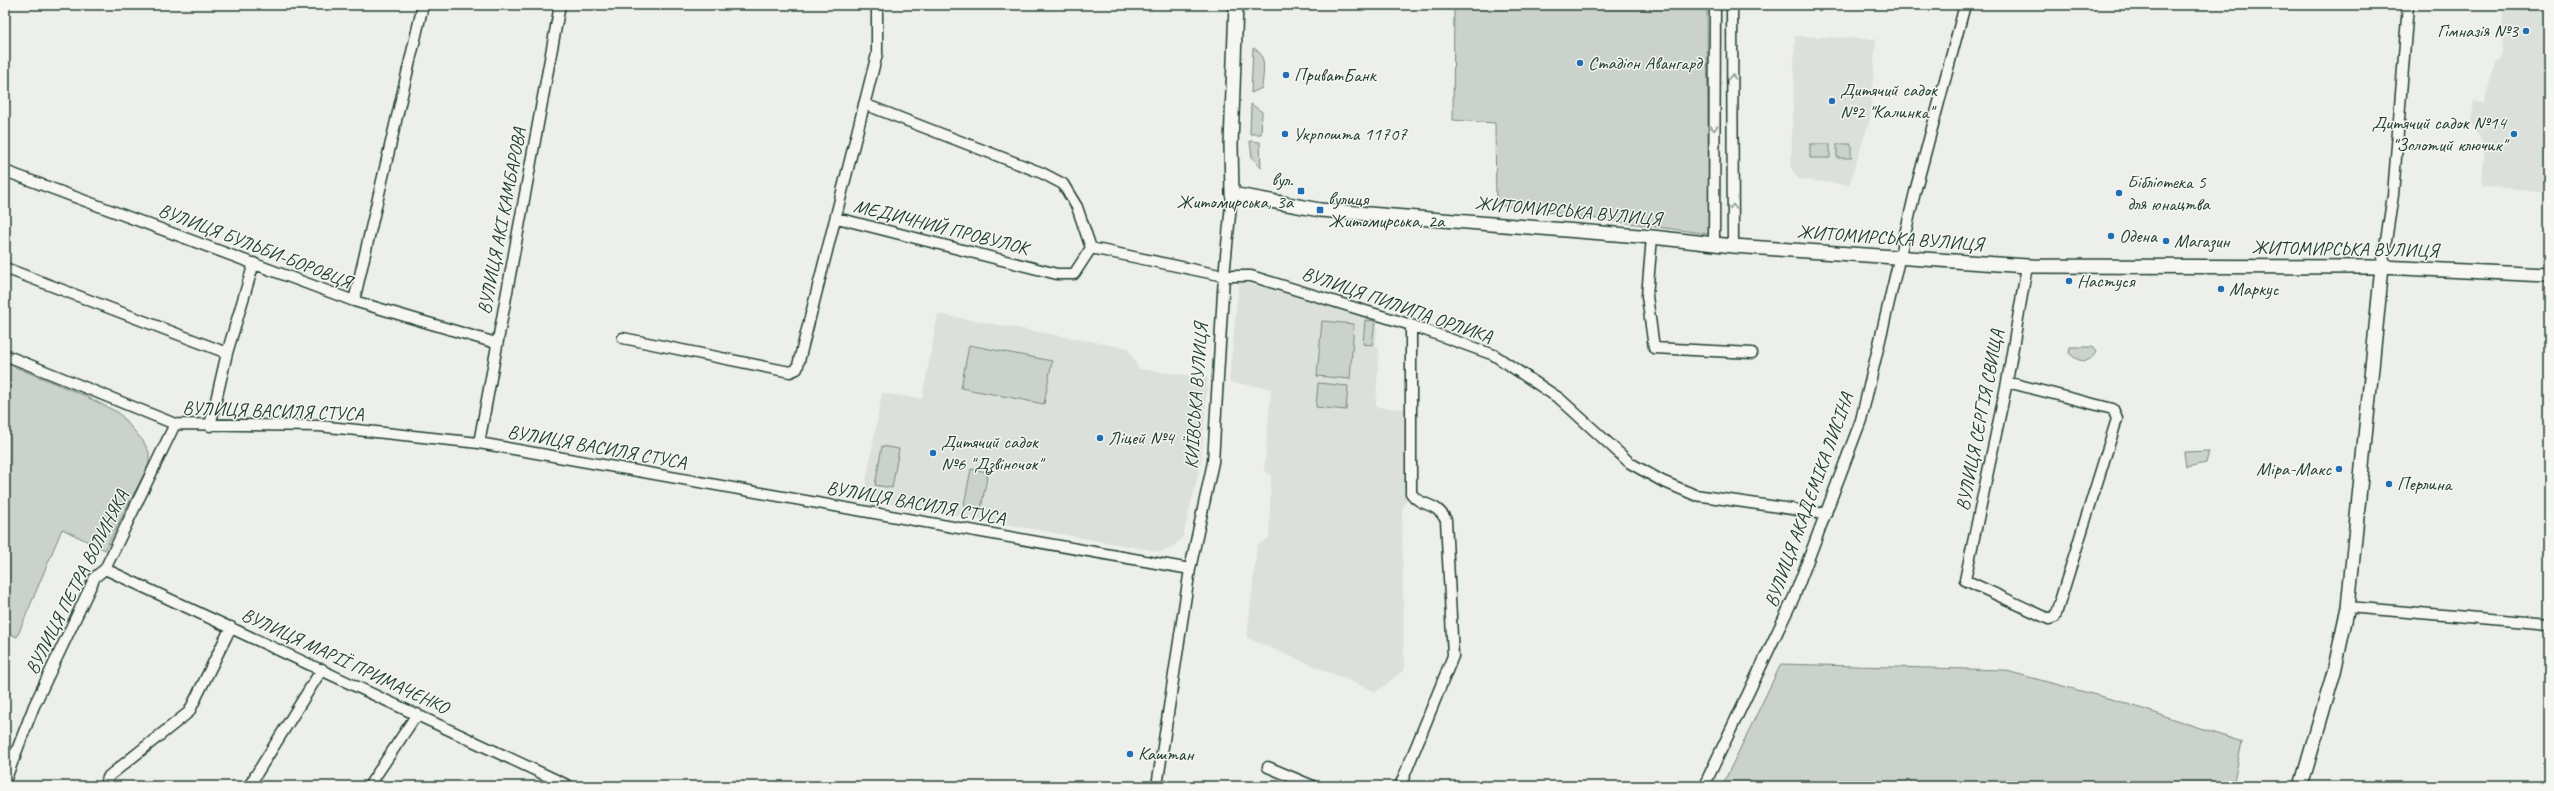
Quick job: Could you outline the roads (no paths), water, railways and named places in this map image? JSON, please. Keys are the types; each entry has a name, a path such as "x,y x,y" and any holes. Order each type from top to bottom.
{"main road":[{"name":"КИЇВСЬКА ВУЛИЦЯ","path":"1232,194 1231,145 1236,5"},
{"name":"ЖИТОМИРСЬКА ВУЛИЦЯ","path":"1232,194 1320,210 1652,237 1733,246 2027,266 2382,267 2549,275"},
{"path":"2301,786 2334,672 2348,608 2382,267"}],"street":[{"path":"354,302 424,5"},
{"name":"ВУЛИЦЯ АКІ КАМБАРОВА","path":"479,443 496,342 560,5"},
{"name":"МЕДИЧНИЙ ПРОВУЛОК","path":"878,5 877,54 837,218 1057,274 1074,274 1091,248"},
{"path":"1714,5 1714,243"},
{"path":"1732,5 1733,246"},
{"name":"ВУЛИЦЯ АКАДЕМІКА ЛИСІНА","path":"1704,786 1794,597 1861,420 1935,114 1965,5"},
{"path":"2382,267 2393,195 2408,5"},
{"path":"864,104 1042,173 1064,184 1077,207 1091,248 1224,276"},
{"name":"ВУЛИЦЯ БУЛЬБИ-БОРОВЦЯ","path":"5,171 254,263 354,302 496,342"},
{"name":"КИЇВСЬКА ВУЛИЦЯ","path":"1159,785 1190,569 1212,462 1224,276 1232,194"},
{"path":"623,338 790,372 794,371 837,218"},
{"path":"1652,237 1647,296 1654,348 1752,353"},
{"path":"210,426 227,353 254,263"},
{"name":"ВУЛИЦЯ СЕРГІЯ СВИЩА","path":"2007,382 2114,409 2117,419 2055,617 2049,619 1964,580 2007,382 2027,266"},
{"path":"5,268 227,353"},
{"name":"ВУЛИЦЯ ПИЛИПА ОРЛИКА","path":"1224,276 1251,276 1411,324 1494,355 1560,399 1630,463 1662,481 1695,495 1826,514"},
{"path":"1400,786 1453,656 1446,520 1440,509 1415,499 1411,493 1411,324"},
{"name":"ВУЛИЦЯ ВАСИЛЯ СТУСА","path":"5,354 175,424 210,426 319,426 479,443 1190,569"},
{"name":"ВУЛИЦЯ ПЕТРА ВОЛИНЯКА","path":"5,781 10,755 95,577 105,569 175,424"},
{"name":"ВУЛИЦЯ МАРІЇ ПРИМАЧЕНКО","path":"105,569 231,626 570,786"},
{"path":"2348,608 2549,624"},
{"path":"104,786 109,776 189,712 231,626"},
{"path":"249,786 322,669"},
{"path":"370,786 417,714"},
{"path":"1268,767 1314,786"}],"place":[{"name":"Гімназія №3","path":"2526,31"},
{"name":"Стадіон Авангард","path":"1580,63"},
{"name":"ПриватБанк","path":"1286,75"},
{"name":"Дитячий садок №2 \"Калинка\"","path":"1832,101"},
{"name":"Укрпошта 11707","path":"1285,134"},
{"name":"Дитячий садок №14 \"Золотий ключик\"","path":"2514,134"},
{"name":"вул. Житомирська, 3а","path":"1301,191"},
{"name":"Бібліотека 5 для юнацтва","path":"2119,193"},
{"name":"вулиця Житомирська, 2а","path":"1320,210"},
{"name":"Одена","path":"2111,236"},
{"name":"Магазин","path":"2166,241"},
{"name":"Настуся","path":"2069,281"},
{"name":"Маркус","path":"2221,289"},
{"name":"Ліцей №4","path":"1100,438"},
{"name":"Дитячий садок №6 \"Дзвіночок\"","path":"933,453"},
{"name":"Міра-Макс","path":"2339,469"},
{"name":"Перлина","path":"2389,484"},
{"name":"Каштан","path":"1130,754"}]}
